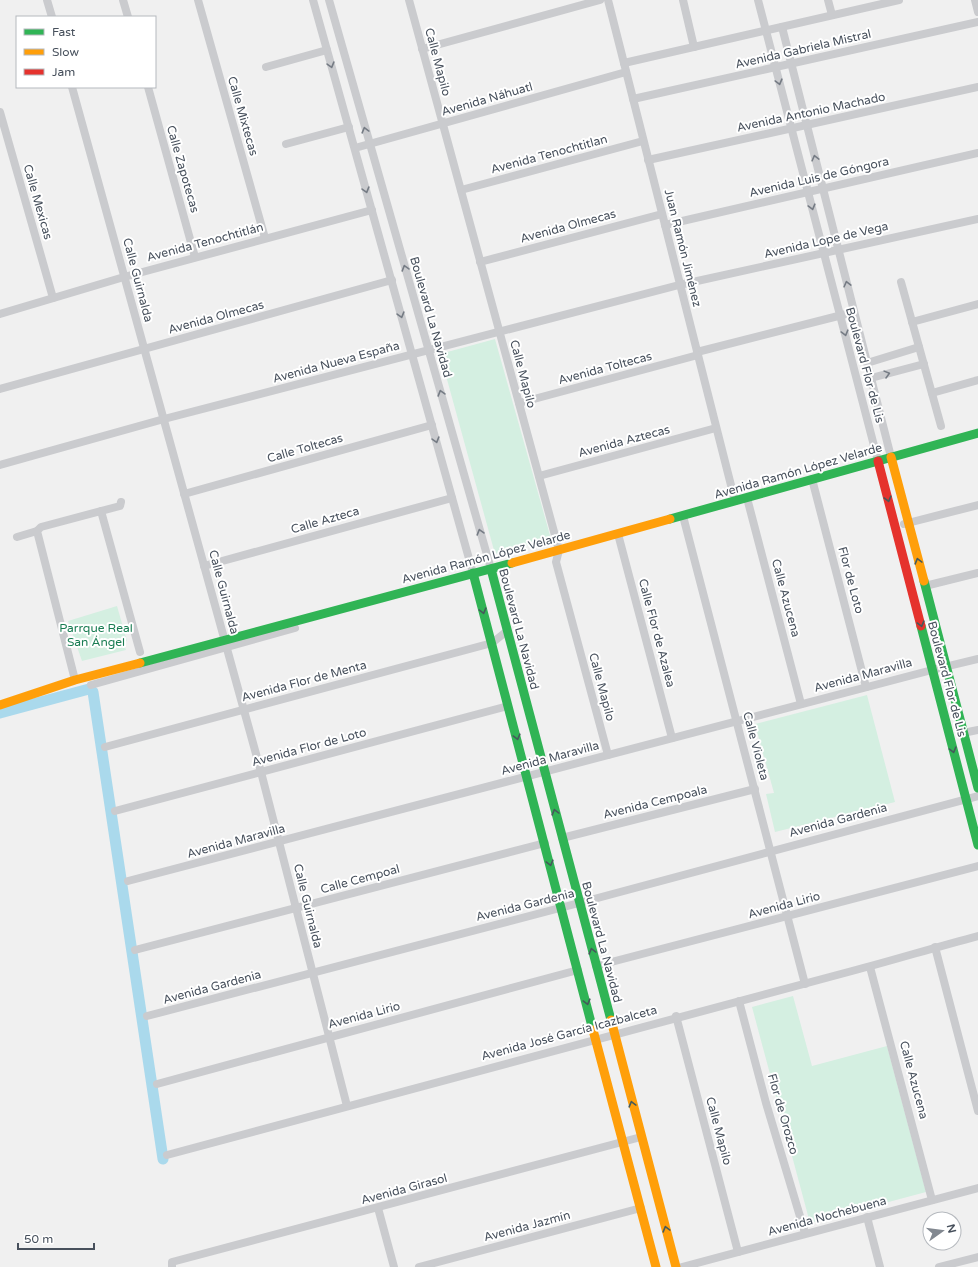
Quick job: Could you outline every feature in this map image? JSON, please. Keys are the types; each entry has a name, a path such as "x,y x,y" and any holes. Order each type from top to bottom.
{"street":[{"path":"47,0 52,16"},
{"path":"124,0 128,16"},
{"name":"Calle Mixtecas","path":"198,0 265,238"},
{"path":"323,0 314,2 492,643 656,1267"},
{"name":"Boulevard La Navidad","path":"329,0 491,569 676,1267"},
{"name":"Calle Mapilo","path":"409,0 559,550 556,562 608,755"},
{"path":"422,49 600,0"},
{"name":"Juan Ramón Jiménez","path":"608,0 679,285 735,501"},
{"path":"683,0 694,47"},
{"name":"Boulevard Flor de Lis","path":"758,0 978,846"},
{"path":"828,0 832,15"},
{"path":"624,63 899,0"},
{"path":"975,0 978,12"},
{"name":"Avenida Gabriela Mistral","path":"633,99 978,22"},
{"name":"Boulevard Flor de Lis","path":"782,26 891,457 978,788"},
{"path":"266,66 327,50"},
{"name":"Avenida Náhuatl","path":"355,148 626,72"},
{"name":"Avenida Antonio Machado","path":"648,160 978,87"},
{"name":"Calle Guirnalda","path":"72,88 261,772 347,1106"},
{"name":"Calle Zapotecas","path":"148,88 195,257"},
{"name":"Calle Mexicas","path":"0,112 53,298"},
{"path":"286,144 349,127"},
{"name":"Avenida Tenochtitlan","path":"461,190 643,141"},
{"name":"Avenida Luis de Góngora","path":"665,225 978,153"},
{"name":"Avenida Tenochtitlán","path":"0,314 124,276 372,210"},
{"name":"Avenida Olmecas","path":"480,262 662,214"},
{"name":"Avenida Lope de Vega","path":"679,285 978,219"},
{"name":"Avenida Olmecas","path":"0,389 392,280"},
{"path":"901,282 941,426"},
{"name":"Avenida Nueva España","path":"0,465 164,419 679,285"},
{"path":"912,322 978,304"},
{"name":"Avenida Toltecas","path":"519,403 854,312"},
{"path":"867,363 919,347"},
{"path":"871,378 924,364"},
{"path":"932,393 978,380"},
{"name":"Calle Toltecas","path":"184,494 432,425"},
{"name":"Avenida Aztecas","path":"539,476 716,428"},
{"name":"Avenida Ramón López Velarde","path":"0,705 75,680 226,643 393,594 473,574 978,433"},
{"name":"Flor de Loto","path":"812,479 866,687"},
{"name":"Calle Azteca","path":"204,566 452,498"},
{"name":"Calle Azucena","path":"747,498 801,704"},
{"path":"17,537 36,531 41,527 120,506 121,502"},
{"path":"895,526 978,505"},
{"path":"101,511 140,652"},
{"name":"Calle Violeta","path":"682,516 755,789 805,984"},
{"path":"36,531 75,680"},
{"name":"Calle Flor de Azalea","path":"618,534 672,738"},
{"path":"925,586 978,573"},
{"name":"Avenida Flor de Menta","path":"105,747 492,643 507,631"},
{"path":"91,685 226,643"},
{"name":"Avenida Maravilla","path":"128,882 801,704 978,659"},
{"name":"Avenida Flor de Loto","path":"115,811 508,706"},
{"path":"963,733 978,730"},
{"name":"Avenida Cempoala","path":"562,838 755,789"},
{"name":"Avenida Gardenia","path":"147,1016 579,903 978,796"},
{"name":"Calle Cempoal","path":"135,950 545,843"},
{"name":"Avenida Lirio","path":"596,966 788,917 978,866"},
{"name":"Avenida José García Icazbalceta","path":"167,1155 676,1016 870,967 935,947 978,936"},
{"path":"935,947 978,1111"},
{"name":"Calle Azucena","path":"870,967 932,1200"},
{"name":"Avenida Lirio","path":"157,1084 578,970"},
{"name":"Flor de Orozco","path":"739,1001 766,1104 805,1233"},
{"name":"Calle Mapilo","path":"676,1016 738,1252"},
{"name":"Avenida Girasol","path":"172,1264 641,1137"},
{"name":"Avenida Nochebuena","path":"682,1267 978,1188"},
{"path":"378,1208 394,1267"},
{"name":"Avenida Jazmín","path":"419,1267 641,1208"},
{"path":"867,1217 880,1267"},
{"path":"939,1267 978,1257"}],"green space":[{"path":"495,339 551,539 495,554 440,354"},
{"name":"Parrque Real San Ángel","path":"117,606 127,641 123,642 126,650 82,661 68,621"},
{"path":"867,695 895,802 775,832 766,794 774,793 755,724"},
{"path":"793,996 812,1066 887,1046 926,1192 810,1223 752,1007"}],"waterway":[{"path":"0,713 89,689 93,692 163,1159"}],"traffic: fast":[{"path":"670,519 978,433"},
{"path":"140,663 512,563"},
{"path":"491,569 611,1020"},
{"path":"473,573 593,1030"},
{"path":"924,581 978,788"},
{"path":"921,626 978,845"}],"traffic: slow":[{"path":"891,457 924,581"},
{"path":"512,563 670,519"},
{"path":"0,705 75,680 140,663"},
{"path":"611,1020 676,1267"},
{"path":"593,1030 656,1267"}],"traffic: jam":[{"path":"878,461 921,626"}]}
